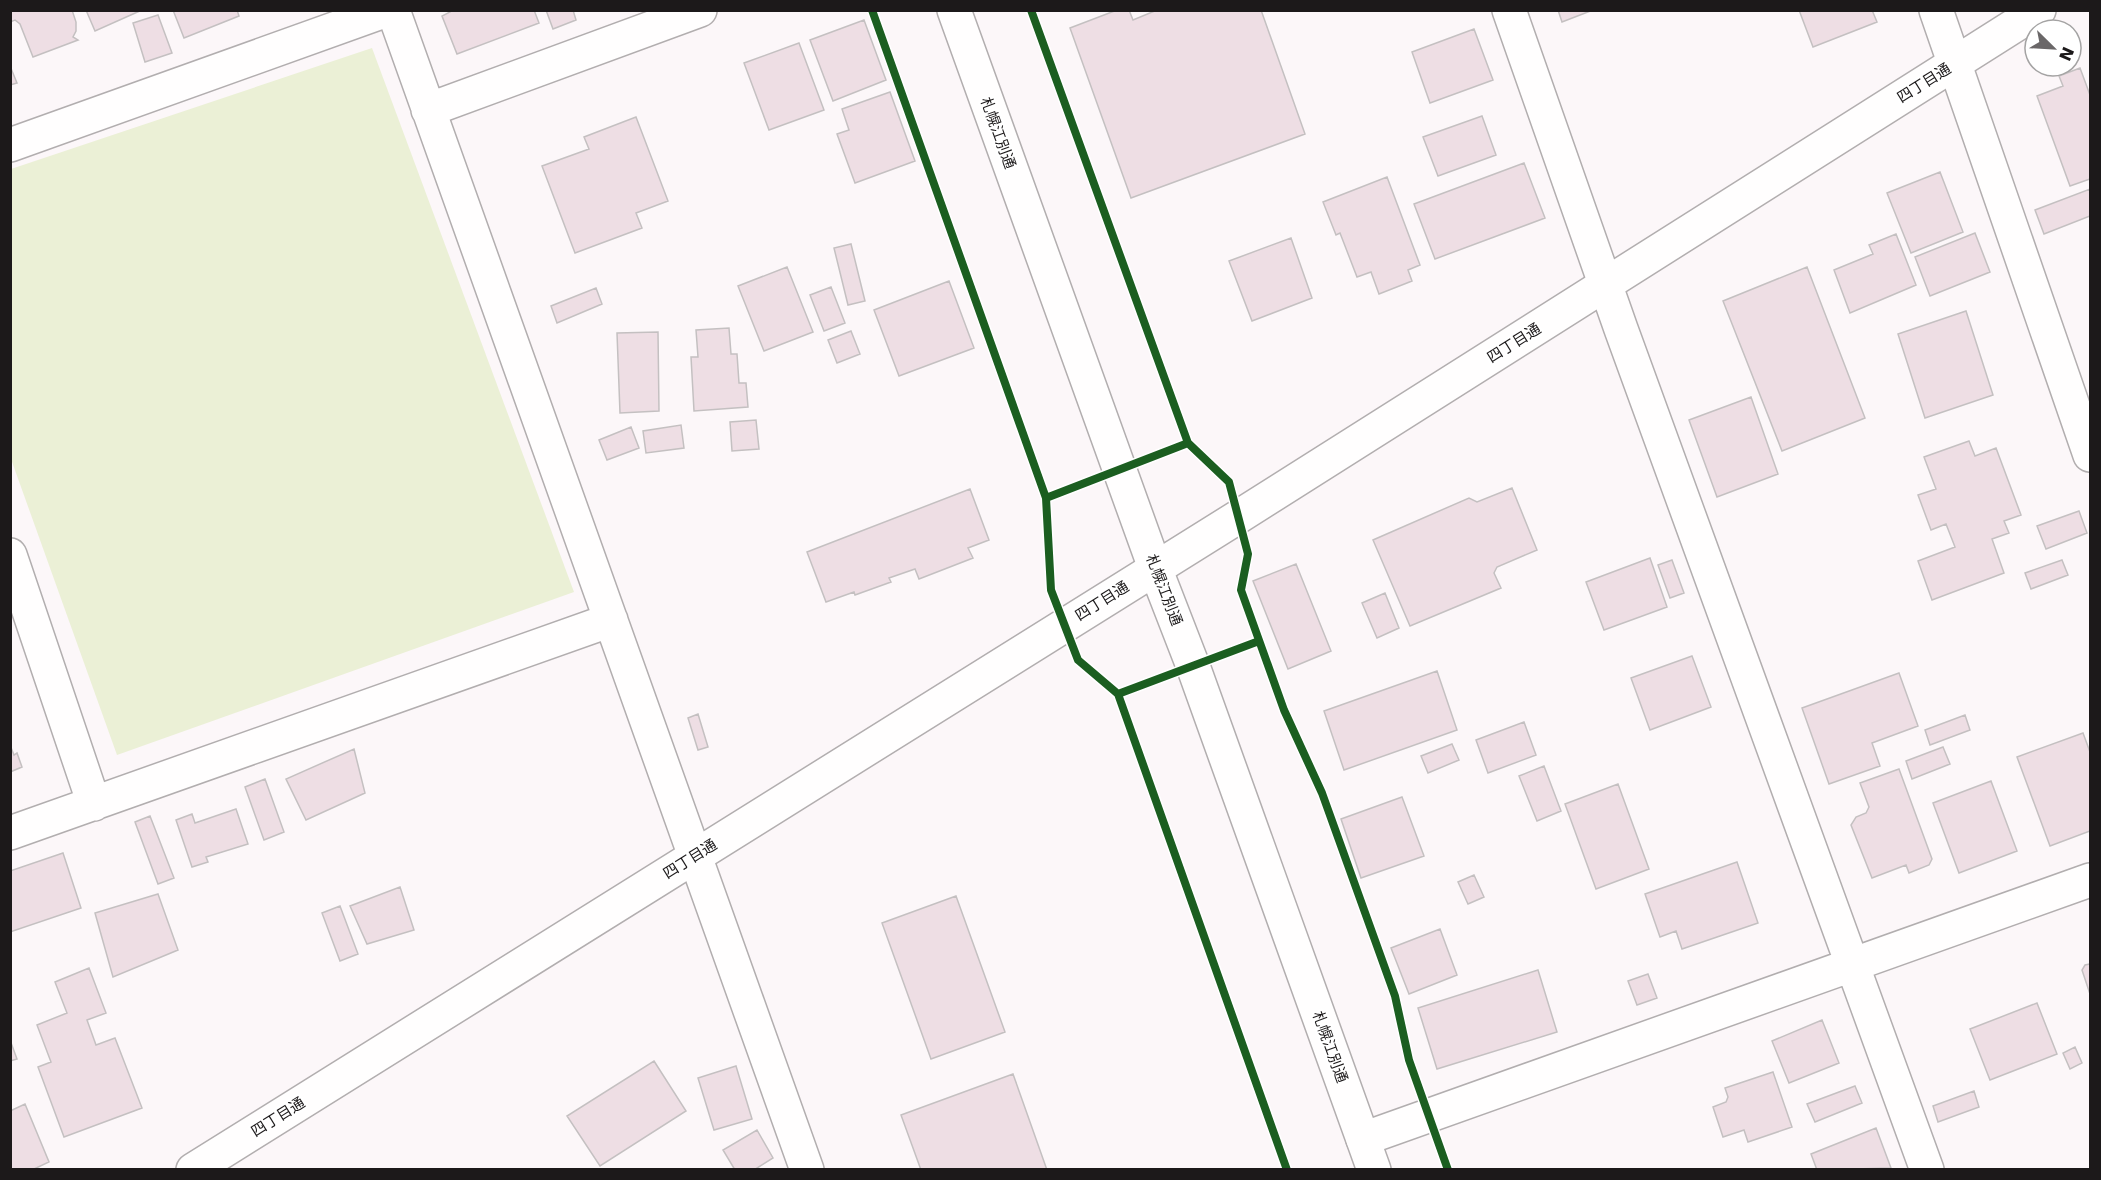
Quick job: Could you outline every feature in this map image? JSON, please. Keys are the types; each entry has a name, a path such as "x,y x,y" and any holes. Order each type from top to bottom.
{"main road":[{"path":"10,145 387,10"},
{"path":"393,10 807,1170"},
{"path":"428,110 700,10"},
{"name":"札幌江別通","path":"954,10 1374,1170"},
{"path":"1509,10 1605,285 1927,1170"},
{"path":"1936,10 2091,455"},
{"name":"四丁目通","path":"193,1170 1155,568 2039,10"},
{"path":"10,555 94,804"},
{"path":"10,833 611,620"},
{"path":"1363,1139 2091,880"}],"green space":[{"path":"372,48 574,592 117,755 11,459 11,169"}],"building":[{"path":"10,10 72,10 76,22 73,37 78,40 33,57 20,24 15,20 10,22"},
{"path":"86,10 142,10 95,31"},
{"path":"173,10 237,10 239,16 184,38"},
{"path":"449,10 534,10 539,23 457,54 442,16 450,12"},
{"path":"546,10 573,10 576,20 553,29"},
{"path":"1117,10 1129,10 1133,20 1157,10 1261,10 1305,134 1131,198 1070,28"},
{"path":"1558,10 1593,10 1562,22"},
{"path":"1799,10 1872,10 1877,22 1813,47"},
{"path":"158,15 172,53 145,62 133,23"},
{"path":"864,20 886,80 833,101 810,40"},
{"path":"1474,29 1493,80 1430,103 1412,52"},
{"path":"799,43 824,110 769,130 744,63"},
{"path":"10,66 17,83 10,85"},
{"path":"2083,76 2090,95 2090,179 2070,186 2037,96 2063,86 2060,78 2083,78"},
{"path":"890,92 915,161 855,183 837,134 849,130 842,109"},
{"path":"1482,116 1496,155 1438,176 1423,137"},
{"path":"636,117 668,201 636,213 642,228 575,253 542,166 589,149 584,137"},
{"path":"1524,163 1545,218 1435,259 1414,204"},
{"path":"1940,172 1963,232 1911,253 1887,193"},
{"path":"1387,177 1420,265 1408,270 1412,281 1379,294 1371,272 1357,277 1340,233 1336,235 1323,202"},
{"path":"2090,189 2090,216 2044,234 2035,210"},
{"path":"1975,233 1990,272 1930,296 1915,257"},
{"path":"1896,234 1916,285 1850,313 1834,270 1873,254 1869,245"},
{"path":"1291,238 1312,298 1252,321 1229,261"},
{"path":"851,244 865,301 848,305 834,248"},
{"path":"787,267 813,332 764,351 738,286"},
{"path":"1807,267 1865,418 1782,451 1723,301"},
{"path":"949,281 974,348 899,376 874,310"},
{"path":"831,287 845,323 824,331 810,295"},
{"path":"596,288 602,304 557,323 551,306"},
{"path":"1966,311 1993,395 1925,418 1898,334"},
{"path":"729,328 731,354 737,354 739,383 746,383 748,407 694,411 691,357 698,357 696,330"},
{"path":"851,331 860,354 837,363 828,340"},
{"path":"658,332 659,411 620,413 617,333"},
{"path":"1751,397 1778,474 1717,497 1689,420"},
{"path":"756,420 759,449 732,451 730,422"},
{"path":"681,425 684,448 646,453 643,431"},
{"path":"631,427 639,448 607,460 599,440"},
{"path":"1969,441 1975,456 1996,448 2021,515 2004,521 2009,533 1992,539 2004,573 1932,600 1918,561 1955,547 1946,524 1931,530 1918,495 1936,489 1924,457"},
{"path":"1512,488 1537,550 1497,567 1494,573 1501,588 1410,626 1373,540 1469,498 1477,502"},
{"path":"970,489 989,540 968,548 973,558 919,579 915,569 889,578 891,582 855,595 854,592 826,602 807,552"},
{"path":"2079,511 2087,533 2046,549 2037,526"},
{"path":"1650,558 1667,607 1604,630 1586,582"},
{"path":"1672,560 1684,593 1670,598 1658,565"},
{"path":"2062,560 2068,575 2031,589 2025,573"},
{"path":"1296,564 1331,651 1288,669 1253,581"},
{"path":"1385,593 1399,628 1377,638 1362,603"},
{"path":"1692,656 1711,707 1650,730 1631,678"},
{"path":"1437,671 1457,730 1344,770 1324,711"},
{"path":"1899,673 1918,726 1872,743 1880,766 1829,784 1802,708"},
{"path":"698,714 708,747 698,750 688,718"},
{"path":"1965,715 1970,730 1930,745 1925,730"},
{"path":"1524,722 1536,755 1488,773 1476,740"},
{"path":"2083,733 2090,752 2090,831 2050,846 2017,757"},
{"path":"1452,744 1459,760 1428,773 1421,756"},
{"path":"10,745 14,755 17,753 22,767 10,772"},
{"path":"1943,747 1950,764 1912,779 1906,761"},
{"path":"354,749 365,793 306,820 286,779"},
{"path":"1544,766 1561,811 1537,821 1519,776"},
{"path":"1899,769 1932,859 1929,865 1909,873 1906,865 1872,878 1851,825 1856,817 1866,813 1869,807 1860,783"},
{"path":"265,779 284,832 264,840 245,787"},
{"path":"1991,781 2017,851 1959,873 1933,803"},
{"path":"1618,784 1649,869 1596,889 1565,804"},
{"path":"1402,797 1424,856 1361,878 1341,819"},
{"path":"236,809 248,844 206,857 208,862 192,867 176,820 192,814 195,823"},
{"path":"150,816 174,878 158,884 135,822"},
{"path":"63,853 81,908 10,932 10,871"},
{"path":"1737,862 1758,923 1682,949 1676,931 1660,937 1645,894"},
{"path":"1474,875 1484,897 1468,904 1458,882"},
{"path":"400,887 414,930 367,944 350,906"},
{"path":"158,894 178,950 113,977 95,913"},
{"path":"956,896 1005,1032 931,1059 882,923"},
{"path":"340,906 358,954 340,961 322,913"},
{"path":"1440,929 1457,975 1409,994 1391,948"},
{"path":"2090,964 2090,994 2082,970 2085,965"},
{"path":"89,968 106,1013 87,1020 96,1045 115,1038 142,1108 64,1137 38,1067 51,1062 37,1025 67,1013 55,982"},
{"path":"1538,970 1557,1032 1437,1069 1418,1008"},
{"path":"1648,974 1657,998 1637,1005 1628,981"},
{"path":"2037,1003 2057,1054 1990,1080 1970,1029"},
{"path":"1822,1020 1839,1063 1789,1083 1772,1041"},
{"path":"10,1040 17,1059 10,1061"},
{"path":"2075,1047 2082,1063 2070,1069 2063,1053"},
{"path":"654,1061 686,1111 600,1166 567,1116"},
{"path":"736,1066 752,1119 714,1130 698,1078"},
{"path":"1773,1072 1792,1127 1748,1142 1744,1130 1723,1137 1713,1107 1726,1102 1728,1097 1725,1088"},
{"path":"1013,1074 1047,1170 921,1170 901,1115"},
{"path":"1855,1086 1862,1103 1815,1122 1807,1104"},
{"path":"1974,1091 1979,1107 1938,1122 1933,1106"},
{"path":"25,1104 49,1162 32,1170 10,1170 10,1111"},
{"path":"1876,1128 1891,1168 1817,1170 1811,1154"},
{"path":"757,1130 773,1158 754,1170 735,1170 723,1150"}],"cycle path":[{"path":"872,10 1046,498 1051,590 1078,660 1118,694 1287,1170"},
{"path":"1031,10 1188,443 1229,482 1248,554 1241,590 1284,710 1322,793 1395,996 1409,1060 1448,1170"},
{"path":"1046,498 1188,443"},
{"path":"1118,694 1259,641"}]}
